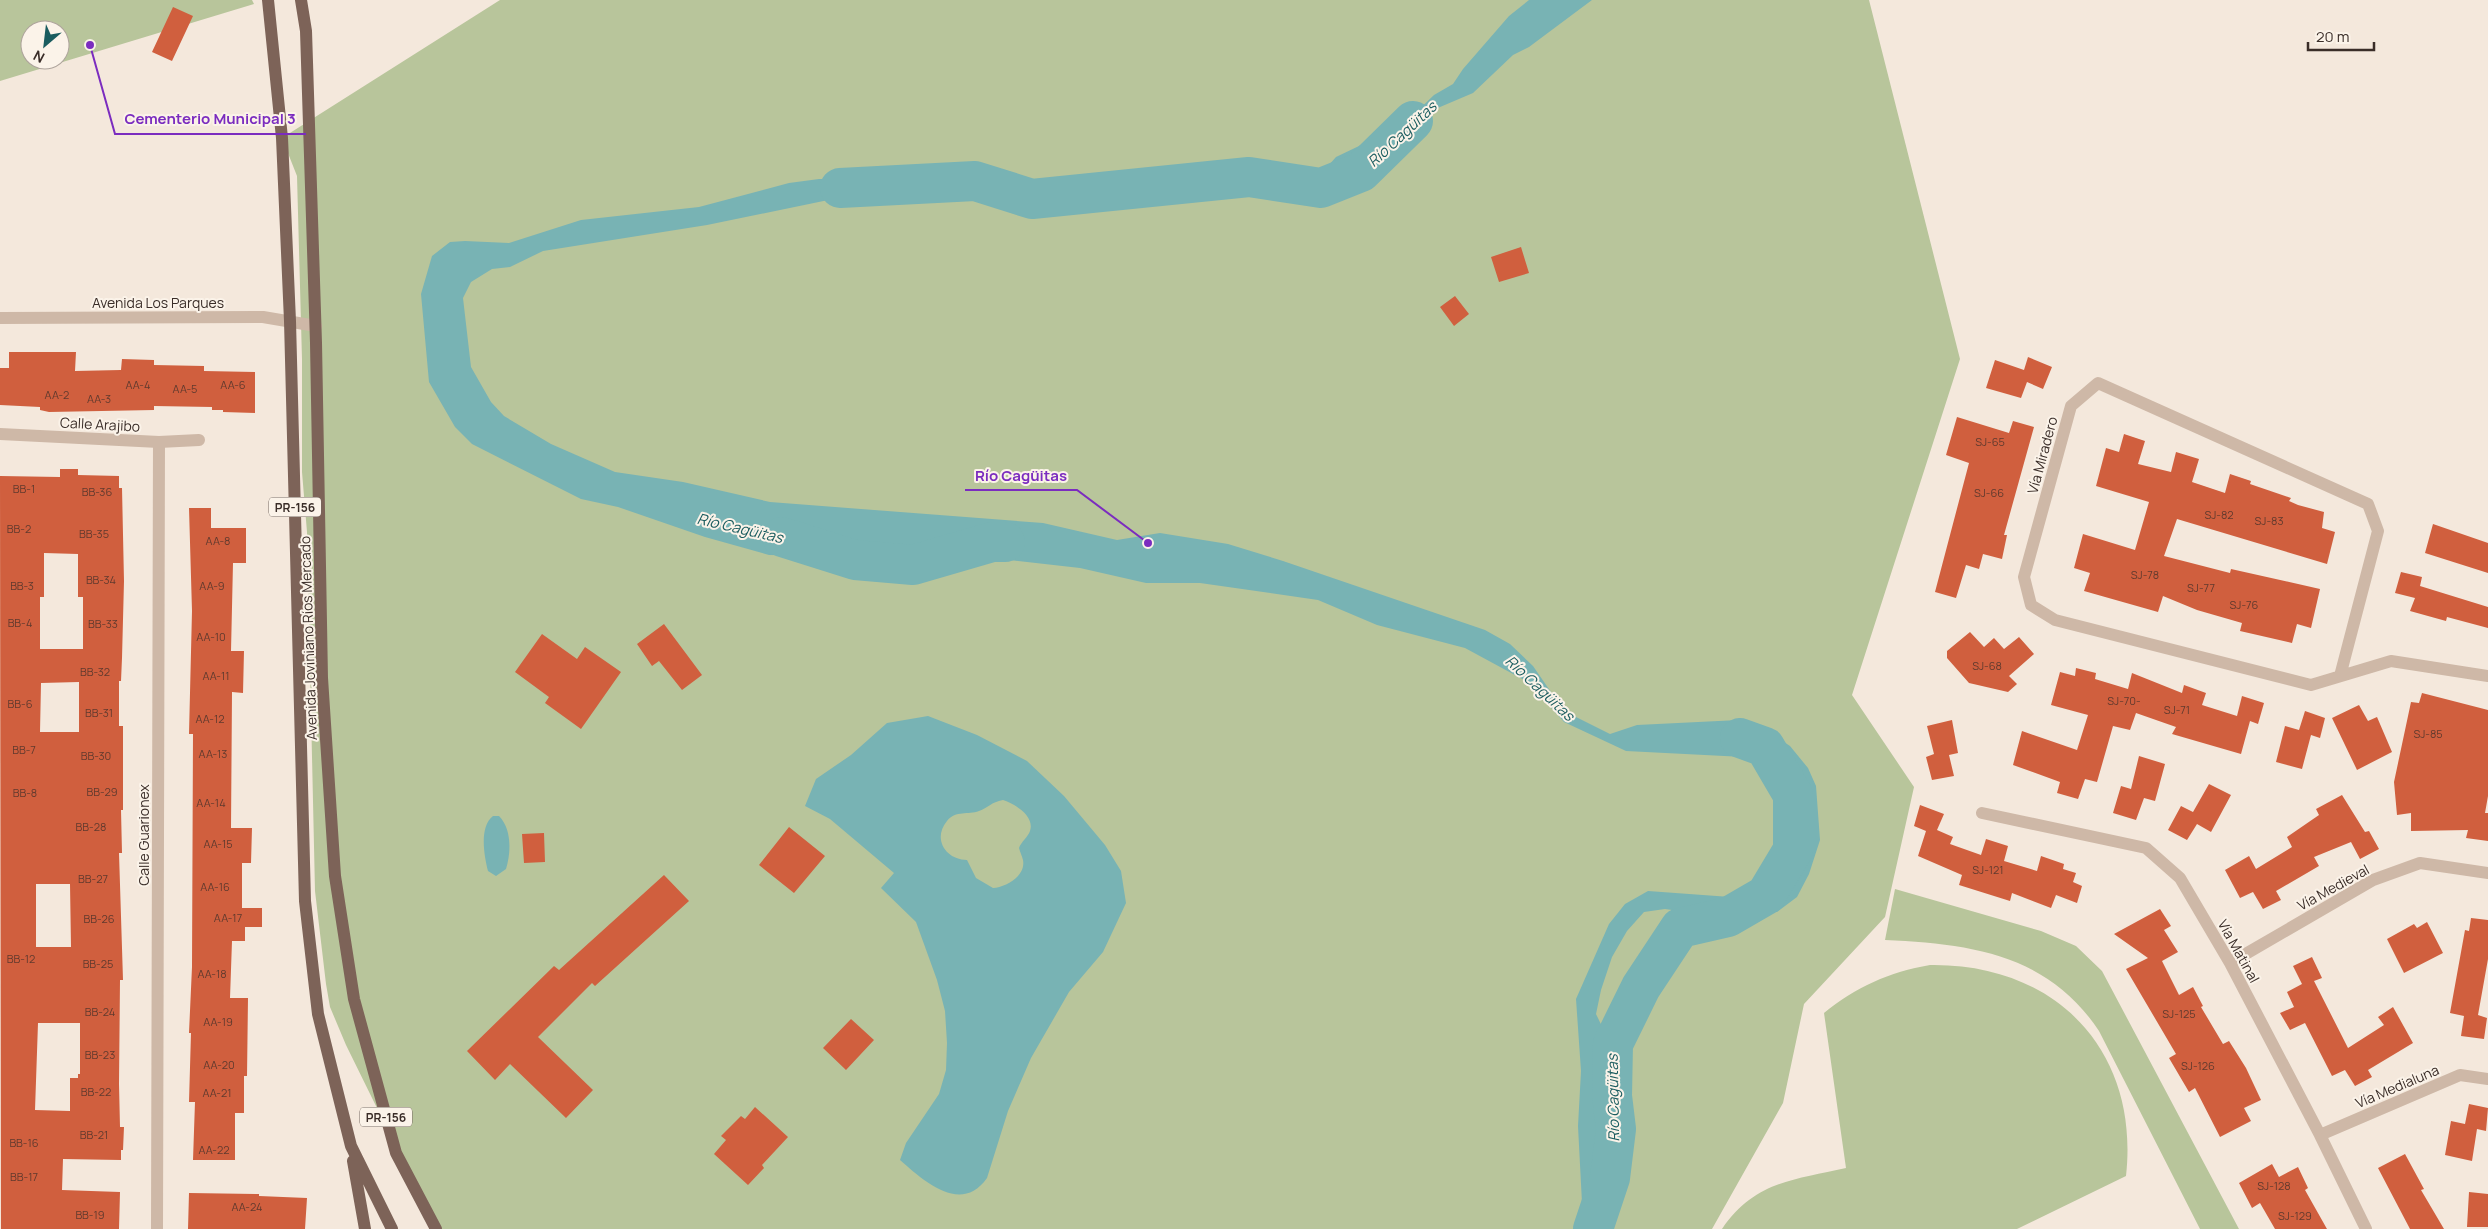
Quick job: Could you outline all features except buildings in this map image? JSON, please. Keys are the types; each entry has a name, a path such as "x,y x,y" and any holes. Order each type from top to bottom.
{"main road":[{"name":"Avenida Joviniano Ríos Mercado","path":"268,0 282,138 290,322 305,902 318,1014 351,1146 392,1229"},
{"name":"Avenida Joviniano Ríos Mercado","path":"302,0 306,31 316,326 322,678 335,876 354,999 396,1153 436,1229"},
{"path":"351,1146 366,1229"}],"street":[{"name":"Avenida Los Parques","path":"0,318 263,317 316,326"},
{"name":"Vía Miradero","path":"2340,676 2378,532 2368,504 2098,384 2071,406 2024,577 2030,605 2055,620 2311,685 2391,661 2488,676"},
{"name":"Calle Arajibo","path":"0,434 159,442 198,440"},
{"name":"Calle Guarionex","path":"157,1229 159,442"},
{"name":"Vía Matinal","path":"1982,813 2146,848 2180,878 2230,963 2320,1135 2366,1229"},
{"name":"Vía Medieval","path":"2230,963 2373,880 2420,863 2488,873"},
{"name":"Vía Medialuna","path":"2320,1135 2460,1075 2488,1078"}],"green space":[{"path":"0,0 252,0 254,4 70,60 70,20 20,20 20,70 36,70 0,81"},
{"path":"500,0 1869,0 1960,359 1852,695 1914,787 1885,917 1804,1004 1783,1103 1712,1229 440,1229 403,1161 346,1045 330,1007 326,984 315,891 307,532 302,472 302,359 297,176 282,138"},
{"path":"1895,889 2041,931 2076,946 2102,971 2239,1229 2200,1229 2099,1031 2079,1005 2056,985 2032,969 2005,958 1977,950 1948,945 1885,940"},
{"path":"1930,965 1975,968 2015,979 2051,998 2080,1022 2103,1053 2119,1090 2127,1131 2126,1176 2017,1229 1722,1229 1735,1213 1762,1192 1793,1180 1846,1168 1824,1013 1861,988 1887,976"}],"water":[{"path":"1529,0 1592,0 1529,47 1513,55 1473,93 1433,110 1394,152 1366,164 1330,192 1321,174 1336,157 1403,125 1434,95 1453,84 1463,69 1509,16"},
{"path":"819,179 894,180 894,192 867,192 707,225 543,251 510,267 492,269 471,282 463,298 471,367 491,402 504,416 551,444 615,472 683,482 770,502 1043,523 1117,540 1160,533 1228,544 1485,630 1510,644 1533,666 1564,711 1610,734 1637,725 1739,720 1772,734 1790,746 1808,768 1816,786 1820,840 1809,874 1797,897 1777,912 1693,913 1665,909 1644,912 1627,931 1612,957 1601,990 1596,1014 1610,1043 1618,1074 1606,1158 1605,1217 1598,1229 1575,1229 1582,1203 1578,1126 1581,1071 1576,999 1609,924 1625,904 1648,891 1744,898 1758,903 1780,889 1794,846 1800,812 1795,795 1782,771 1744,757 1626,751 1564,722 1528,682 1465,648 1377,625 1318,600 1200,583 1146,583 1080,568 904,548 865,548 821,556 769,555 705,537 618,507 581,499 472,444 455,427 429,382 421,294 432,256 450,242 509,243 581,220 699,207 789,183"},
{"path":"928,716 977,735 1027,761 1064,796 1105,845 1121,871 1126,903 1103,952 1069,992 1031,1058 1008,1111 987,1178 977,1189 966,1194 954,1194 931,1185 900,1160 906,1143 939,1094 946,1070 945,1011 937,980 916,922 881,888 894,873 830,819 805,806 816,779 851,755 887,723","holes":["1003,800 1023,811 1030,820 1031,826 1028,835 1019,848 1023,866 1018,876 1009,883 993,888 976,878 967,860 959,859 947,852 941,841 941,835 947,821 954,815 979,811"]},
{"path":"493,816 499,816 503,821 509,841 509,856 506,869 496,876 488,871 484,849 484,834"}],"waterway":[{"name":"Río Cagüitas","path":"840,188 975,181 1032,199 1249,177 1321,188 1361,172 1413,121"},
{"name":"Río Cagüitas","path":"782,537 855,560 913,565 992,542 1005,542"},
{"name":"Río Cagüitas","path":"1593,1229 1610,1178 1616,1129 1612,1096 1613,1044 1641,987 1680,928 1728,917 1766,895 1793,850 1793,795 1765,747 1740,738"}],"place":[{"name":"Cementerio Municipal 3","path":"90,45"},
{"name":"Río Cagüitas","path":"1148,543"}]}
